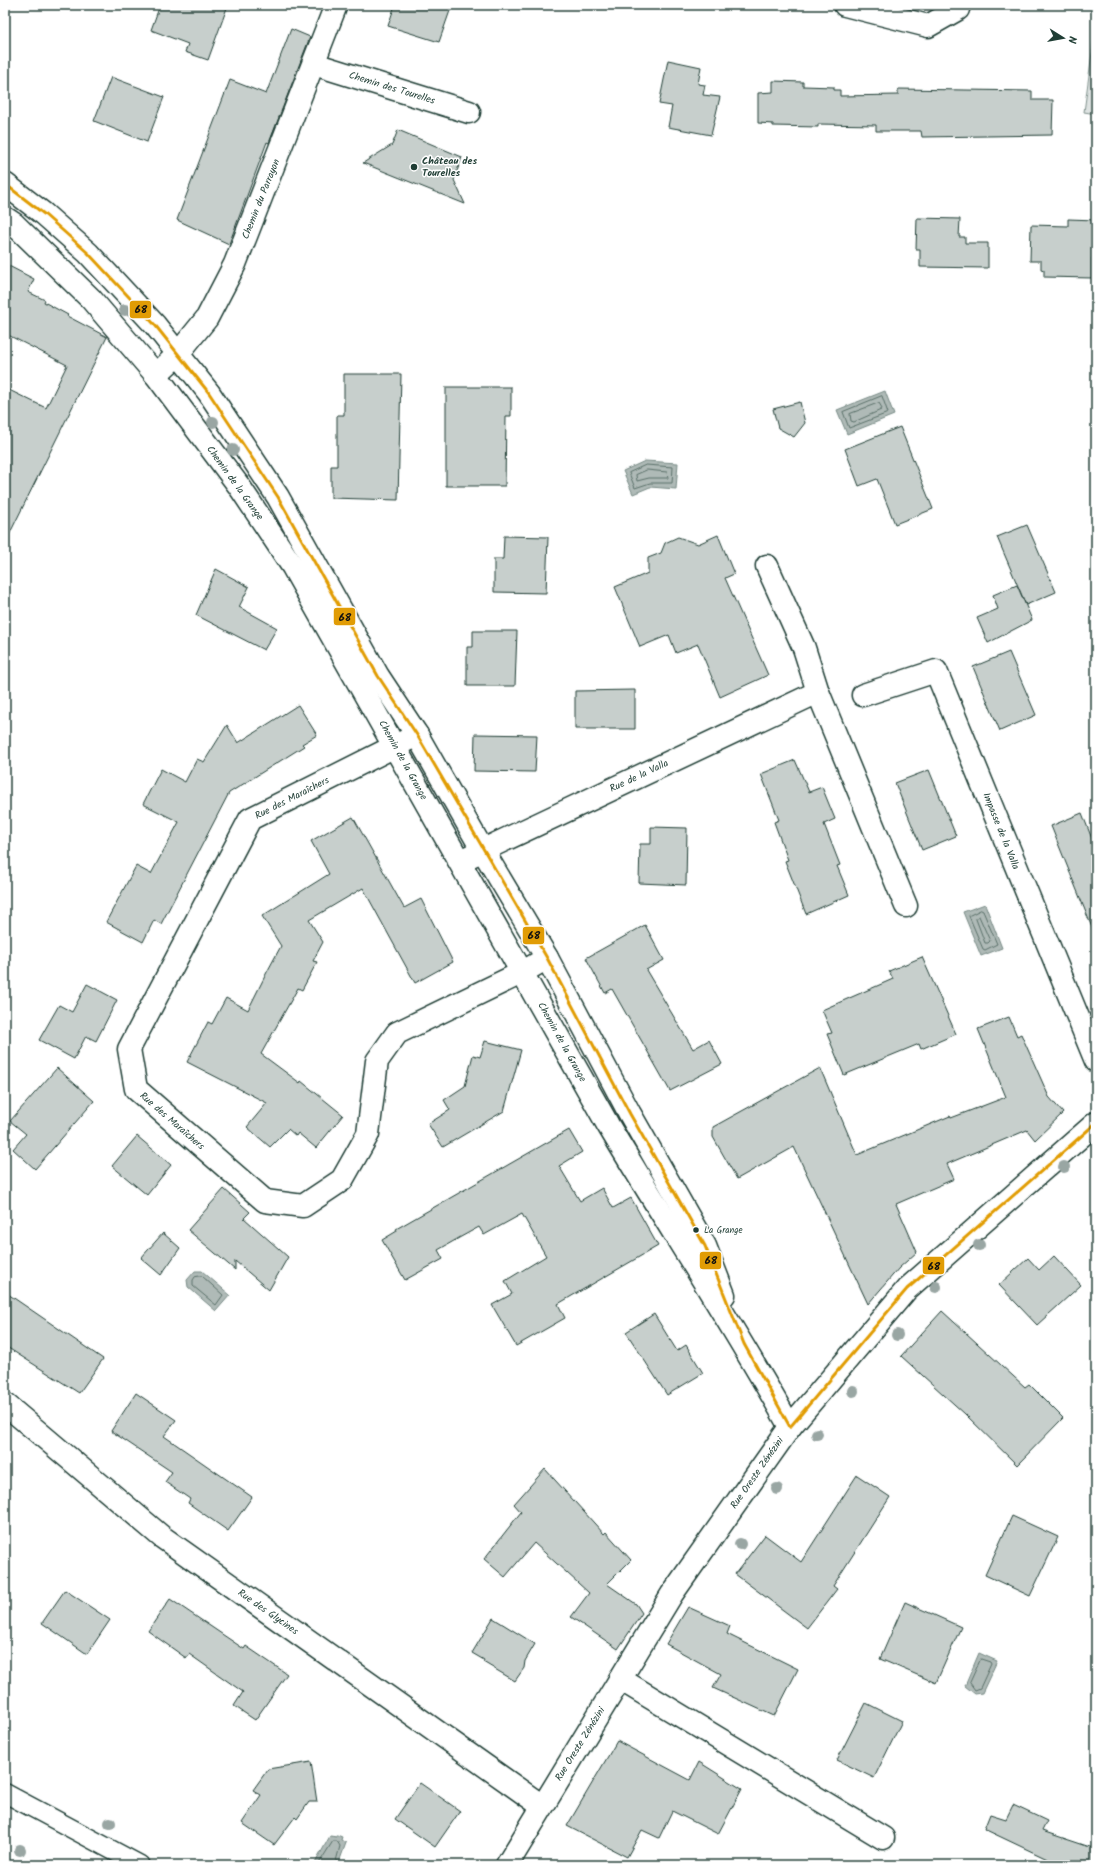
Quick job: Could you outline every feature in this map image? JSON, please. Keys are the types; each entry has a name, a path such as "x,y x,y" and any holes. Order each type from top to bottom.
{"street":[{"name":"Chemin du Parrayon","path":"156,374 178,355 208,318 235,264 336,5"},
{"path":"845,5 928,26 958,10 959,5"},
{"name":"Chemin des Tourelles","path":"314,64 469,112"},
{"name":"Chemin de la Grange","path":"5,184 44,214 88,253 155,325 209,393 278,497 378,676 417,735 482,849 547,958 630,1114 705,1246 744,1344"},
{"name":"Chemin de la Grange","path":"5,218 14,224 91,299 156,374 239,486 293,567 612,1131 662,1216 744,1344 790,1427"},
{"path":"767,566 804,648 818,692 906,906"},
{"name":"Impasse de la Valla","path":"863,695 936,671 1096,1061"},
{"name":"Rue de la Valla","path":"460,861 482,849 818,692"},
{"name":"Rue des Maraîchers","path":"417,735 250,819 129,1049 136,1089 265,1201 303,1206 342,1180 368,1134 377,1061 397,1033 523,972 547,958"},
{"name":"Rue Oreste Zénézini","path":"507,1865 672,1594 790,1427 907,1288 1096,1122"},
{"name":"Rue des Glycines","path":"5,1404 162,1537 542,1806"},
{"path":"620,1679 883,1838"}],"lane":[{"path":"5,1793 140,1865"}],"shaded area":[{"path":"1096,23 1096,114 1084,112"}],"water":[{"path":"885,391 894,415 847,434 837,410"},
{"path":"645,461 678,463 676,489 650,487 633,494 623,471"},
{"path":"985,904 1002,948 981,956 963,912"},
{"path":"195,1271 202,1271 230,1295 216,1311 188,1287 187,1280"},
{"path":"979,1653 997,1661 982,1693 975,1694 965,1686"},
{"path":"337,1835 342,1837 341,1840 346,1843 338,1865 314,1865 330,1836 337,1837"}],"building":[{"path":"160,5 228,5 208,60 185,52 188,44 151,30"},
{"path":"395,5 452,5 439,42 388,26"},
{"path":"291,29 310,37 269,143 267,142 229,244 177,220 230,80 266,94"},
{"path":"668,60 701,67 698,84 705,85 703,95 720,97 711,135 668,127 672,106 659,104"},
{"path":"111,77 164,97 147,142 94,121"},
{"path":"773,81 803,82 803,86 834,87 834,90 840,90 840,96 898,95 898,89 1032,91 1032,100 1053,100 1052,135 922,137 921,131 876,131 876,125 818,124 818,127 773,126 773,124 758,123 758,93 773,92"},
{"name":"Château des Tourelles","path":"398,130 462,157 454,180 465,204 363,163 392,145"},
{"path":"917,218 960,219 959,237 965,237 965,243 988,243 988,268 920,267 920,249 916,249"},
{"path":"1068,219 1096,220 1096,259 1092,258 1092,278 1044,277 1044,270 1041,269 1041,261 1030,261 1031,225 1068,226"},
{"path":"5,264 34,279 28,292 45,300 44,302 68,315 67,316 107,337 5,543 5,388 46,408 67,365 8,335 5,341"},
{"path":"344,374 401,374 398,500 331,498 331,466 337,466 337,415 344,415"},
{"path":"446,387 511,387 511,416 506,416 505,486 446,486"},
{"path":"800,402 805,423 794,437 778,428 773,409"},
{"path":"900,427 933,509 895,524 877,479 859,486 845,449"},
{"path":"1027,525 1056,592 1026,605 997,537"},
{"path":"718,535 734,574 725,578 768,675 720,697 698,644 676,653 669,635 640,647 615,587 648,573 648,558 661,553 665,543 678,537 698,544"},
{"path":"504,536 548,537 546,593 494,592 494,559 503,559"},
{"path":"216,569 249,587 239,607 277,628 264,650 196,615"},
{"path":"1017,585 1032,620 988,643 977,618 998,609 993,595"},
{"path":"473,631 517,631 515,686 467,686 467,647 473,647"},
{"path":"1009,652 1036,715 1000,731 973,667"},
{"path":"635,690 635,729 575,729 575,691"},
{"path":"298,705 317,735 302,744 304,746 229,793 161,924 154,920 143,942 106,922 136,866 151,874 179,822 143,804 161,769 185,782 197,759 204,762 227,725 238,743"},
{"path":"475,734 537,735 535,772 474,771"},
{"path":"795,760 809,792 822,787 835,819 824,824 840,865 837,866 849,895 806,914 785,861 788,860 774,822 779,820 761,774"},
{"path":"929,770 956,836 922,850 895,783"},
{"path":"1082,813 1096,849 1096,935 1051,826"},
{"path":"353,817 404,908 421,899 453,962 415,983 363,888 309,920 323,942 313,961 317,962 302,990 298,988 261,1054 300,1083 301,1081 343,1115 316,1148 298,1133 296,1136 288,1129 270,1147 247,1127 267,1103 187,1062 208,1022 212,1024 226,998 248,1010 281,946 262,916 329,874 311,841"},
{"path":"651,827 687,828 686,885 639,883 640,844 651,844"},
{"path":"645,925 664,960 646,970 693,1049 709,1040 722,1064 670,1091 612,989 605,993 586,958"},
{"path":"922,957 956,1034 921,1049 919,1044 844,1075 827,1034 832,1033 822,1010 893,979 889,971"},
{"path":"87,984 117,1000 96,1041 86,1036 74,1059 39,1040 59,1005 72,1012"},
{"path":"1009,1017 1017,1036 1021,1034 1049,1097 1063,1113 1035,1140 1027,1130 947,1164 954,1179 896,1204 917,1252 899,1268 868,1304 794,1147 737,1179 713,1137 713,1127 820,1068 857,1155 950,1116 951,1118 1006,1097 978,1029"},
{"path":"485,1041 521,1050 504,1111 443,1147 428,1124 450,1110 444,1100 465,1086 473,1055 480,1057"},
{"path":"57,1068 94,1101 35,1169 13,1149 26,1134 10,1121"},
{"path":"569,1130 582,1152 559,1166 580,1201 602,1188 613,1208 631,1198 658,1246 558,1304 565,1318 516,1346 492,1305 512,1294 505,1281 546,1256 522,1214 484,1235 479,1227 459,1238 438,1250 443,1259 405,1280 382,1240 397,1231 396,1229"},
{"path":"137,1136 171,1165 147,1195 112,1166"},
{"path":"224,1189 250,1212 244,1218 288,1257 269,1290 235,1261 235,1270 188,1230"},
{"path":"163,1233 180,1248 161,1275 141,1258"},
{"path":"1054,1256 1081,1285 1037,1325 999,1285 1028,1258 1039,1270"},
{"path":"5,1292 103,1359 79,1393 5,1346"},
{"path":"942,1311 1025,1387 1029,1384 1063,1418 1017,1465 965,1414 901,1356"},
{"path":"654,1314 677,1351 686,1345 703,1373 667,1395 626,1332"},
{"path":"136,1393 176,1420 164,1436 252,1497 228,1531 188,1503 190,1499 165,1482 172,1472 111,1431"},
{"path":"545,1469 604,1534 606,1532 631,1560 607,1584 636,1604 642,1613 618,1649 571,1617 589,1593 534,1543 505,1577 484,1559 521,1512 514,1504"},
{"path":"857,1475 890,1497 833,1586 837,1589 807,1628 735,1574 765,1535 801,1562"},
{"path":"1012,1516 1058,1537 1030,1596 985,1575"},
{"path":"65,1590 110,1620 87,1654 42,1623"},
{"path":"170,1599 244,1649 246,1646 287,1674 255,1720 234,1706 243,1692 189,1654 186,1658 148,1631"},
{"path":"905,1602 961,1627 936,1683 880,1659"},
{"path":"688,1607 730,1626 727,1634 798,1669 774,1716 713,1688 721,1674 666,1644"},
{"path":"493,1618 535,1644 525,1661 524,1668 515,1681 483,1662 484,1660 472,1653"},
{"path":"866,1703 902,1721 874,1778 837,1760"},
{"path":"617,1741 690,1780 699,1762 742,1789 718,1834 672,1811 659,1838 642,1830 627,1857 567,1826"},
{"path":"311,1762 317,1802 309,1802 297,1819 295,1817 274,1845 242,1823 261,1795 253,1790 268,1769"},
{"path":"420,1783 460,1811 435,1847 395,1819"},
{"path":"1013,1805 1047,1821 1042,1831 1096,1849 1096,1865 1060,1865 984,1829 990,1814 1006,1819"}],"transit line":[{"name":"68","path":"5,184 44,214 88,253 155,325 209,393 278,497 378,676 417,735 547,958 630,1114 705,1246 744,1344 790,1427"},
{"name":"68","path":"790,1427 907,1289 1096,1123"}],"place":[{"name":"Château des Tourelles","path":"414,167"},
{"name":"La Grange","path":"696,1230"}]}
